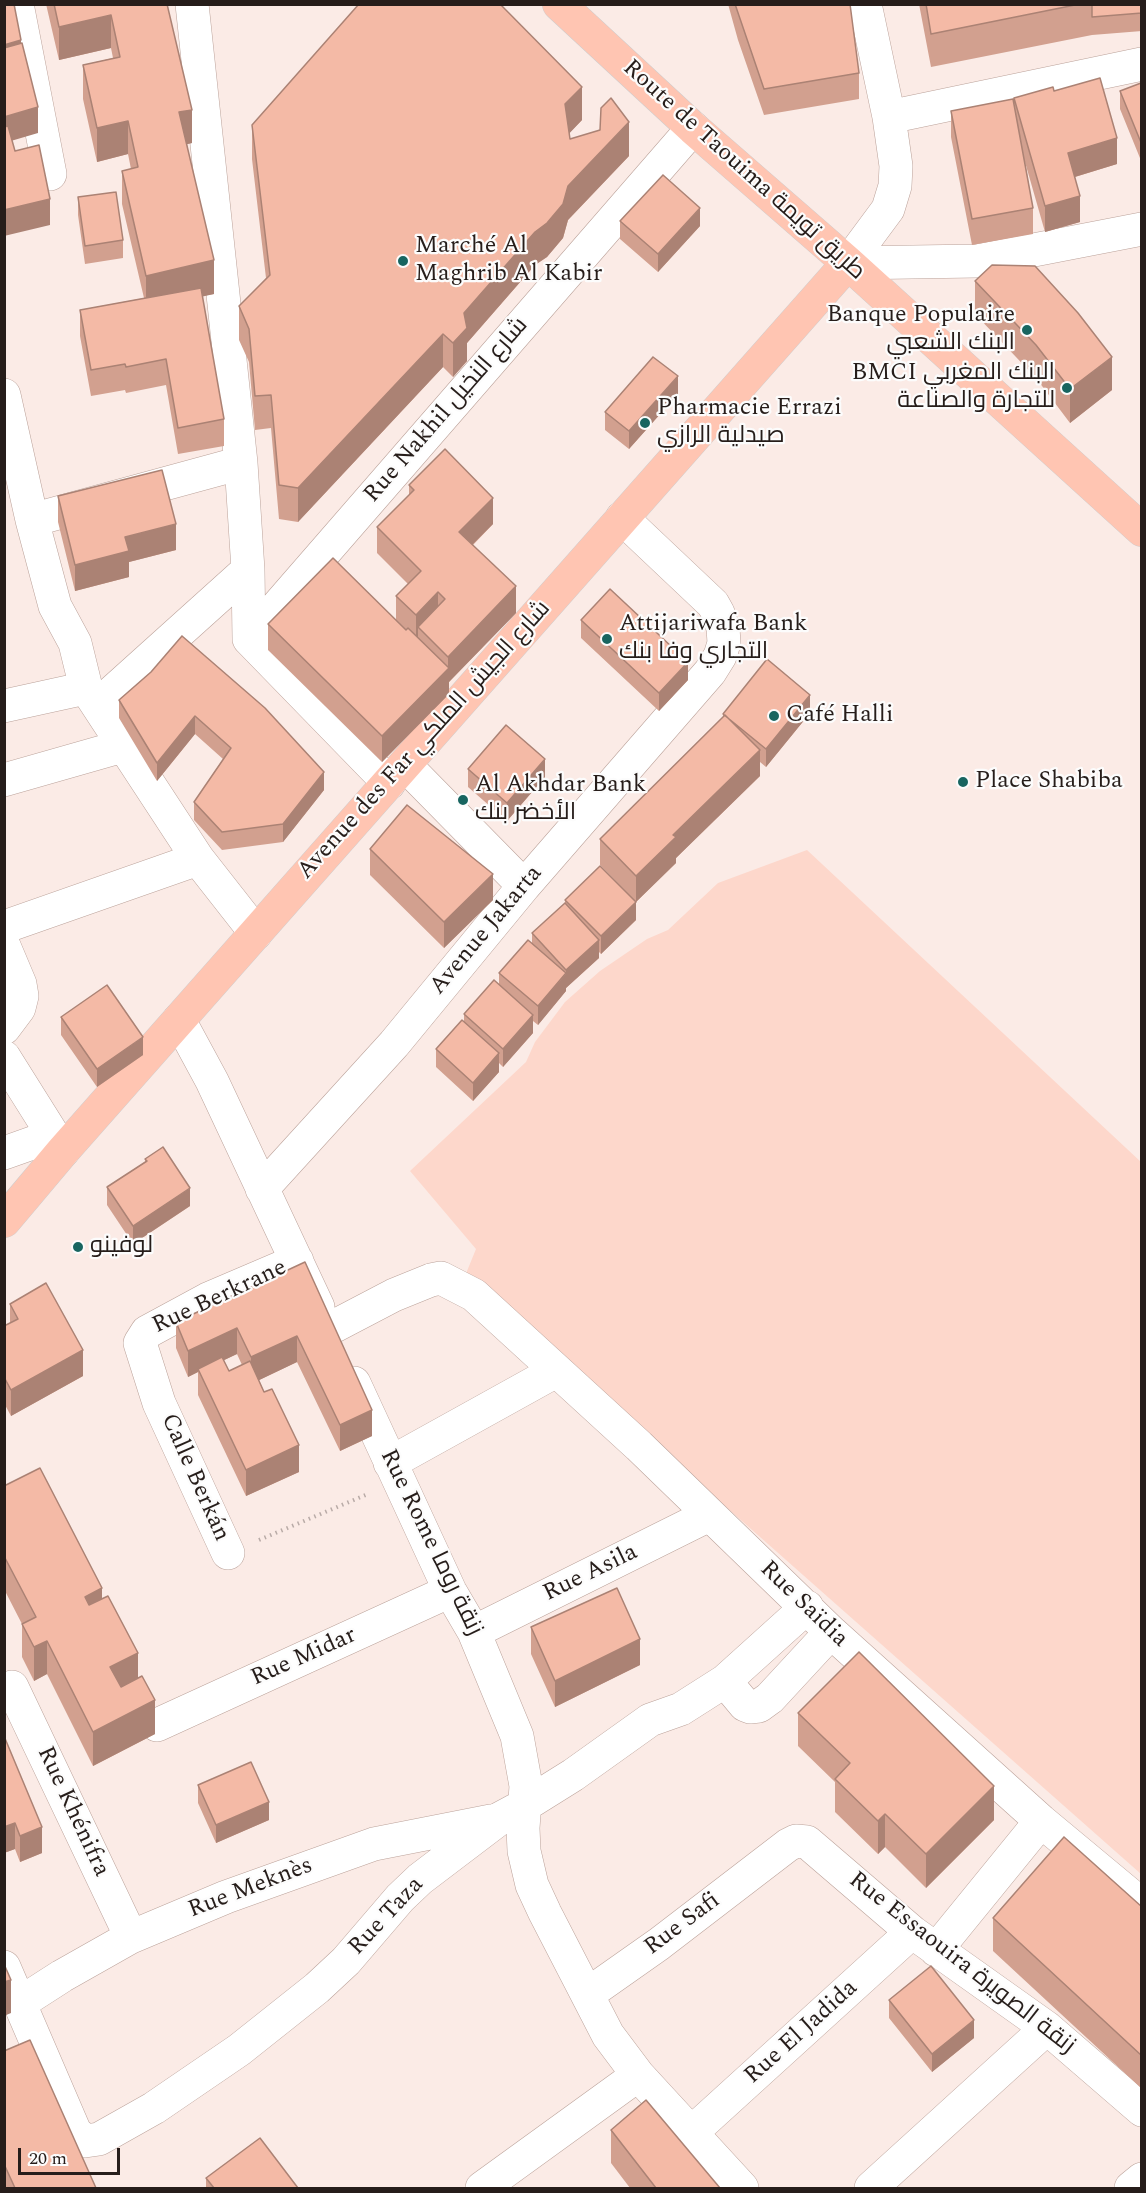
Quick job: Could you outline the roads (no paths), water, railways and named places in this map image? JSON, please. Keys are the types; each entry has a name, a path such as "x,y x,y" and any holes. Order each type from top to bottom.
{"main road":[{"name":"Route de Taouima طريق تويمة","path":"559,4 693,128 848,263 1142,530"},
{"name":"Avenue des Far شارع الجيش الملكي","path":"4,1221 57,1144 179,1020 848,263"}],"street":[{"path":"17,4 50,174"},
{"path":"192,4 241,463 248,570 249,639 524,886"},
{"path":"848,263 888,209 896,186 896,166 889,117 865,4"},
{"path":"889,117 1142,64"},
{"name":"Rue Nakhil شارع النخيل","path":"249,639 693,128"},
{"path":"848,263 977,261 1142,229"},
{"path":"4,395 32,519 55,606 75,643 92,697 198,859 256,933"},
{"path":"32,519 241,463"},
{"name":"Avenue Jakarta","path":"262,1189 394,1044 524,886 710,672 720,656 724,643 723,628 713,604 622,518"},
{"path":"4,706 92,697 248,570"},
{"path":"4,780 123,746"},
{"path":"4,927 198,859"},
{"path":"4,946 21,984 22,996 19,1008 4,1028"},
{"name":"Rue Rome زنقة روما","path":"179,1020 212,1081 450,1591 474,1632 517,1736 526,1786 512,1812 523,1828 524,1851 532,1886 608,2036 638,2075 742,2188"},
{"path":"4,1057 57,1144 4,1153"},
{"name":"Rue Berkrane","path":"159,1403 141,1349 144,1335 208,1299 297,1262"},
{"name":"Rue Saïdia","path":"329,1329 394,1295 431,1280 441,1278 474,1294 639,1446 831,1632 1041,1821 1142,1905"},
{"path":"395,1472 556,1371"},
{"name":"Calle Berkán","path":"159,1403 228,1553"},
{"name":"Rue Asila","path":"474,1632 709,1515"},
{"name":"Rue Midar","path":"157,1725 450,1591"},
{"name":"Rue Taza","path":"20,2003 75,2132 85,2141 93,2141 154,2108 220,2063 317,1988 346,1961 400,1898 420,1879 512,1812 573,1775 650,1720 681,1709 725,1681 807,1607"},
{"path":"725,1681 745,1705 759,1706 770,1698 831,1632"},
{"name":"Rue Khénifra","path":"12,1687 131,1937"},
{"name":"Rue Meknès","path":"20,2003 131,1937 226,1897 374,1844 512,1812"},
{"name":"Rue El Jadida","path":"691,2133 924,1941 1041,1821"},
{"name":"Rue Essaouira زنقة الصويرة","path":"776,1854 796,1841 807,1842 924,1941 1047,2028 1142,2110"},
{"name":"Rue Safi","path":"588,1994 659,1944 776,1854"},
{"path":"4,1967 20,2003"},
{"path":"871,2188 1047,2028"},
{"path":"482,2188 638,2075"},
{"path":"1131,2188 1142,2180"}],"place":[{"name":"Marché Al Maghrib Al Kabir","path":"403,261"},
{"name":"Banque Populaire البنك الشعبي","path":"1027,330"},
{"name":"BMCI البنك المغربي للتجارة والصناعة","path":"1067,388"},
{"name":"Pharmacie Errazi صيدلية الرازي","path":"645,423"},
{"name":"Attijariwafa Bank التجاري وفا بنك","path":"607,639"},
{"name":"Café Halli","path":"774,716"},
{"name":"Place Shabiba","path":"963,782"},
{"name":"Al Akhdar Bank الأخضر بنك","path":"463,800"},
{"name":"لوفينو","path":"78,1247"}]}
